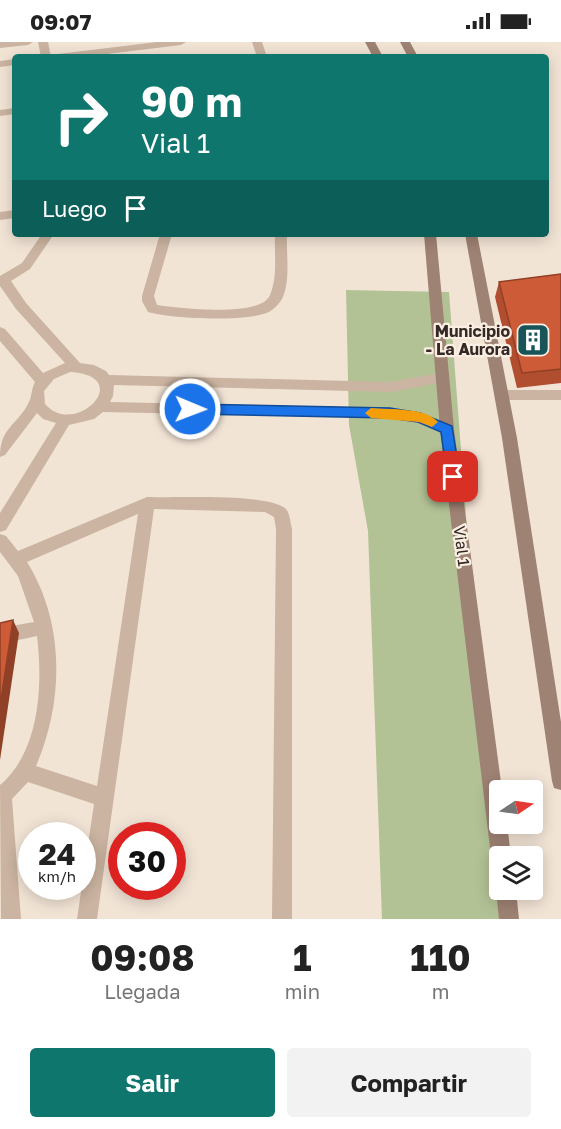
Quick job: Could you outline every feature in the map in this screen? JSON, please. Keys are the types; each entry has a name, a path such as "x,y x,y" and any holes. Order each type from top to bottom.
{"street":[{"path":"0,45 28,42"},
{"path":"76,54 107,46 181,42"},
{"path":"46,237 26,266 2,282 76,367"},
{"path":"165,237 148,296 153,309 242,312 261,310 269,306 277,296 281,237"},
{"name":"Vial 1","path":"430,237 447,429 500,846"},
{"path":"472,237 489,312 503,394 557,734 561,781"},
{"path":"0,332 42,381"},
{"path":"76,367 97,372 106,380 109,389 107,398 101,407 85,417 65,420 52,418 42,412 36,404 36,392 42,381 54,372 76,367"},
{"path":"106,380 391,387 443,376"},
{"path":"503,394 561,395"},
{"path":"0,451 36,404"},
{"path":"101,407 390,413 420,418 447,429"},
{"path":"0,526 65,420"},
{"path":"87,919 147,503"},
{"path":"15,560 147,503 267,506 281,513 284,521 282,919"},
{"path":"0,541 24,573 44,627 50,666 45,717 26,772 1,795 11,919"},
{"path":"0,636 44,627"},
{"path":"26,772 105,798"},
{"path":"507,900 509,919"}],"green space":[{"path":"346,290 449,292 471,581 494,780 489,780 489,834 500,834 502,846 489,846 489,900 508,900 511,919 382,919 368,531 349,425"}],"building":[{"name":"Municipio - La Aurora","path":"561,274 561,369 522,373 499,282"},
{"path":"13,620 0,706 0,623"}],"slow traffic":[{"path":"371,413 390,413 432,422"}],"place":[{"name":"Municipio - La Aurora","path":"533,340"}],"route":[{"path":"190,409 390,413 420,418 447,429 453,477"}]}
